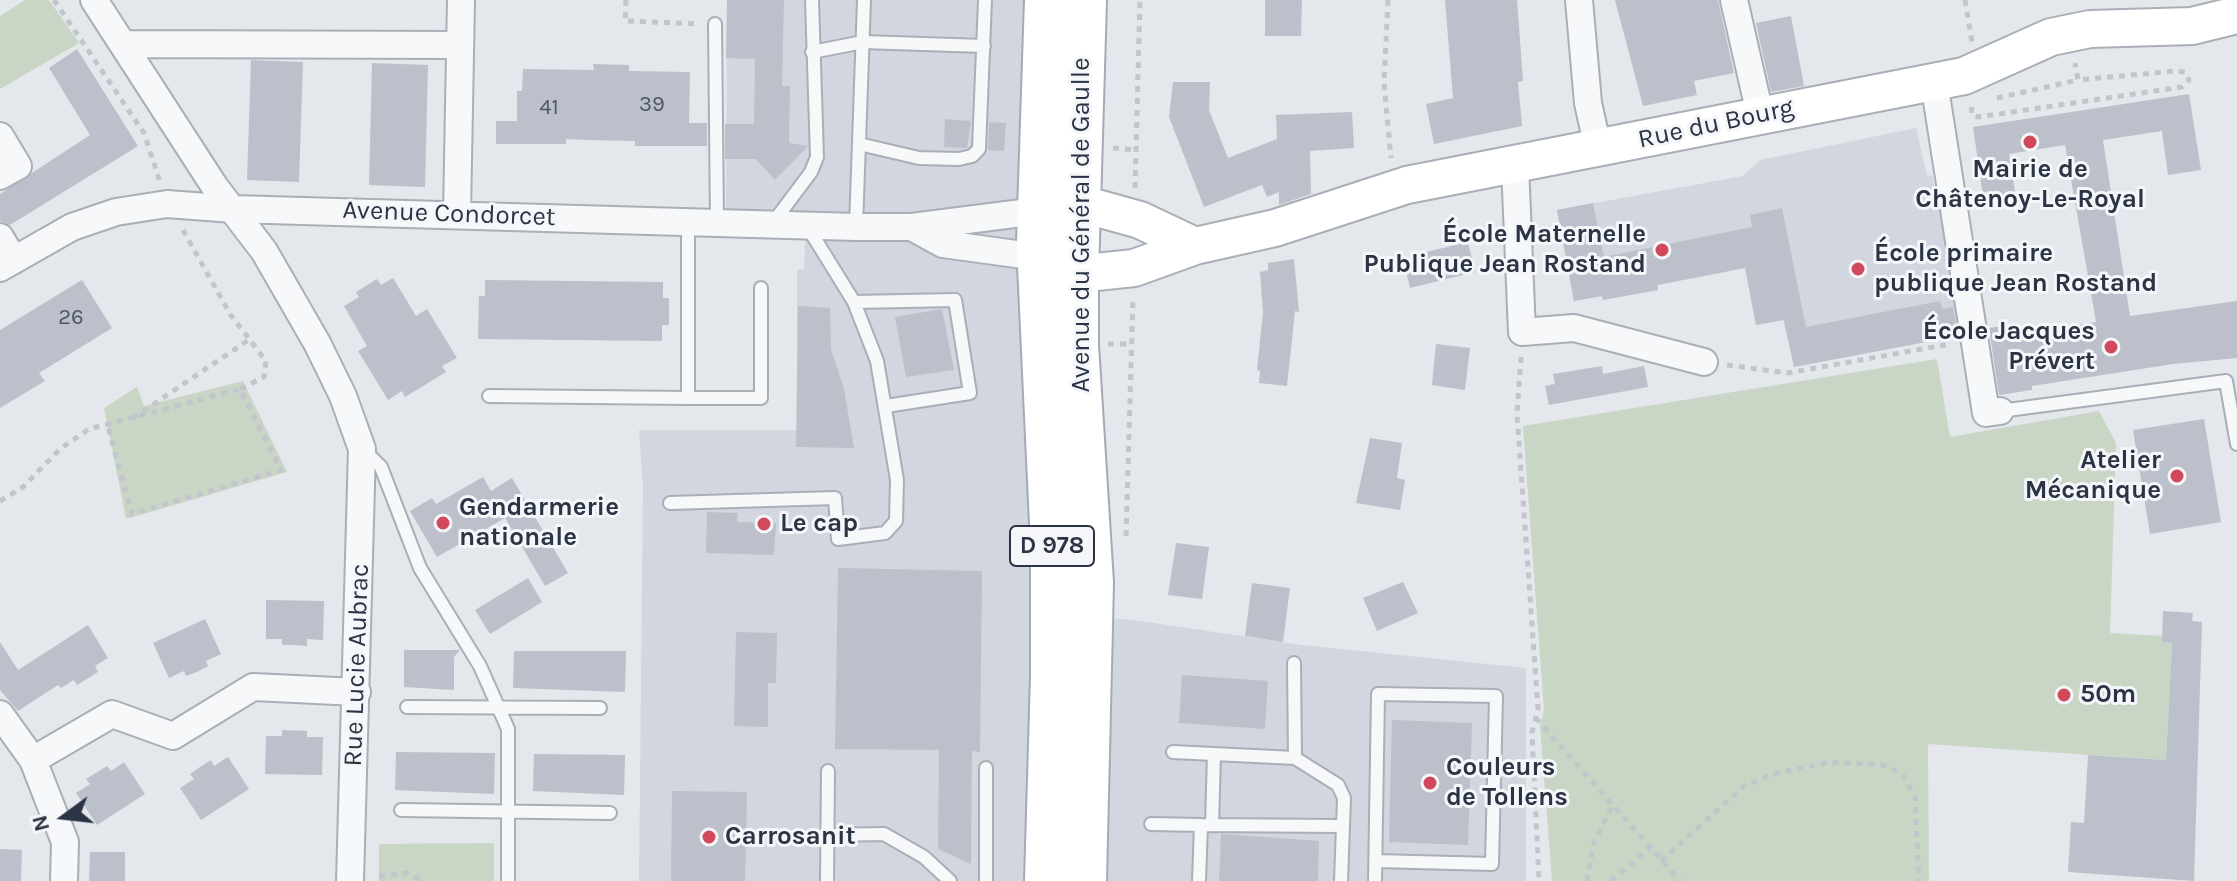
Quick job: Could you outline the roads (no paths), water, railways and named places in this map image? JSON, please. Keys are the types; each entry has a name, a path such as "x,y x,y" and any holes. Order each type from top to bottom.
{"main road":[{"name":"Avenue du Général de Gaulle","path":"1046,0 1038,212 1052,559 1046,881"},
{"name":"Avenue du Général de Gaulle","path":"1085,0 1077,274 1077,345 1092,583 1085,881"}],"street":[{"path":"94,0 215,187 264,251 317,343 343,396 362,449"},
{"path":"457,214 461,0"},
{"path":"1579,0 1588,103 1598,148"},
{"path":"1734,0 1760,114"},
{"name":"Rue du Bourg","path":"1077,274 1134,268 1195,246 1275,228 1398,188 1934,82 1976,71 2051,37 2090,29 2192,26 2234,10"},
{"path":"124,44 460,45"},
{"path":"1934,82 1986,413 2000,411"},
{"path":"0,136 18,166 0,176"},
{"path":"1515,165 1522,332 1574,328 1704,362"},
{"path":"1079,203 1135,219 1195,246"},
{"name":"Avenue Condorcet","path":"4,255 116,212 167,204 233,209 912,227 1038,212 1079,203"},
{"name":"Avenue Condorcet","path":"912,227 943,244 1038,257 1077,274"},
{"name":"Rue Lucie Aubrac","path":"350,881 362,449"},
{"path":"33,760 112,714 173,736 253,687 357,692"},
{"path":"1,712 33,760 65,842 64,881"}],"lane":[{"path":"772,224 811,172 817,157 812,0"},
{"path":"856,227 864,0"},
{"path":"859,144 919,158 972,156 979,149 985,0"},
{"path":"715,24 717,222"},
{"path":"812,52 863,42 984,46"},
{"path":"688,221 688,398"},
{"path":"670,503 835,498 838,539 885,533 896,521 899,504 877,361 854,302 806,225"},
{"path":"489,396 761,398 761,288"},
{"path":"854,302 955,300 970,393 886,406"},
{"path":"2000,411 2226,381 2237,444"},
{"path":"362,449 381,467 420,568 480,666 508,729 508,881"},
{"path":"1294,663 1295,758"},
{"path":"1375,881 1378,694 1496,696 1492,864 1376,861"},
{"path":"407,707 600,708"},
{"path":"1173,752 1295,758 1338,785 1344,798 1341,881"},
{"path":"1199,881 1214,754"},
{"path":"986,768 986,881"},
{"path":"827,881 828,771"},
{"path":"401,810 610,813"},
{"path":"1151,824 1343,826"},
{"path":"827,835 884,834 924,857 950,881"}],"place":[{"name":"Mairie de Châtenoy-Le-Royal","path":"2030,142"},
{"name":"École Maternelle Publique Jean Rostand","path":"1662,250"},
{"name":"École primaire publique Jean Rostand","path":"1858,269"},
{"name":"École Jacques Prévert","path":"2111,347"},
{"name":"Atelier Mécanique","path":"2177,476"},
{"name":"Gendarmerie nationale","path":"443,523"},
{"name":"Le cap","path":"764,524"},
{"name":"50m","path":"2064,695"},
{"name":"Couleurs de Tollens","path":"1430,783"},
{"name":"Carrosanit","path":"709,837"}]}
